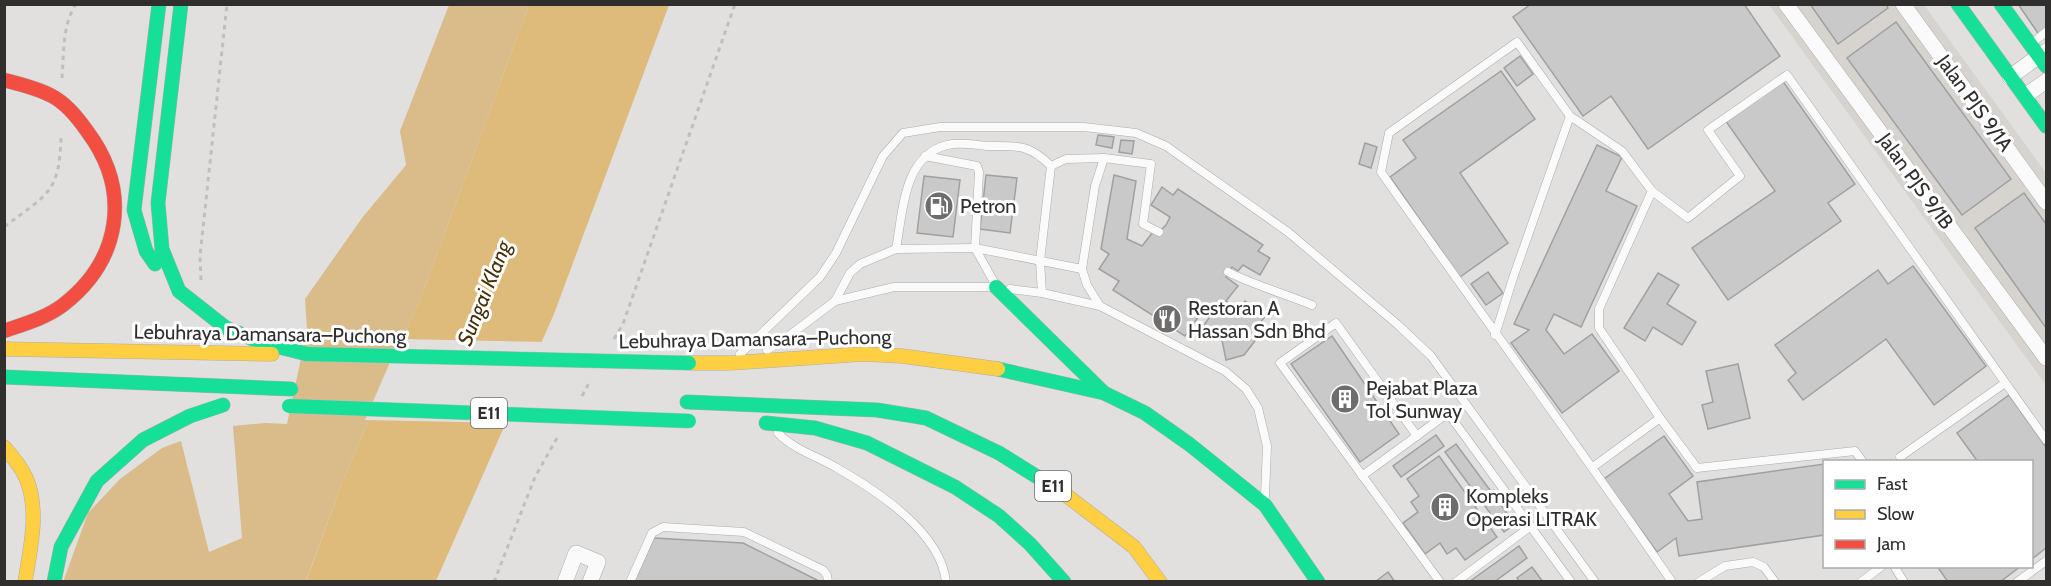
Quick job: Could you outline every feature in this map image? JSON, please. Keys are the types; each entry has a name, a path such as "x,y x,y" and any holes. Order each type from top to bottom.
{"main road":[{"path":"159,4 134,210 146,251 161,274 226,328 263,343 308,354"},
{"path":"179,291 162,249 158,203 181,4"},
{"path":"1958,4 2046,126"},
{"path":"2001,4 2041,55"},
{"path":"4,80 29,86 54,97 72,112 90,132 104,153 113,176 116,197 110,240 101,263 82,288 62,306 37,320 4,330"},
{"path":"996,287 1104,393"},
{"name":"Lebuhraya Damansara–Puchong","path":"4,349 688,363 731,363 863,354 902,356 1005,370 1104,393 1152,418 1189,444 1265,505 1318,582"},
{"path":"4,377 296,389"},
{"name":"E11","path":"682,402 877,410 926,418 999,453 1062,492 1134,547 1160,582"},
{"path":"54,582 61,547 97,481 143,440 190,416 229,405 190,403"},
{"name":"E11","path":"284,406 695,421"},
{"path":"748,422 815,428 867,443 956,487 999,516 1030,544 1064,582"},
{"path":"4,447 28,481 32,506 32,532 26,582"}],"street":[{"name":"Jalan PJS 9/1B","path":"1786,4 2046,358"},
{"name":"Jalan PJS 9/1A","path":"1906,5 2046,202"},
{"path":"2010,77 2041,55"},
{"path":"2025,96 2046,81"},
{"path":"565,582 576,554 598,562 590,582"}],"lane":[{"path":"2041,55 2046,32"},
{"path":"1672,582 1593,467 1495,335 1381,172 1389,133 1517,42 1570,116 1622,151 1652,191 1688,218 1740,176 1708,130 1787,75 2046,439"},
{"path":"1495,335 1570,116"},
{"path":"731,363 820,277 836,253 883,156 903,133 940,127 1084,127 1136,133 1166,146 1288,232 1397,324 1431,356 1595,582"},
{"path":"896,249 911,175 924,156 948,145 1020,146 1038,154 1051,166"},
{"path":"924,156 977,166 979,172 975,248 996,287"},
{"path":"1051,166 1066,159 1104,158 1151,164 1143,224 1159,232"},
{"path":"1100,306 1087,285 1082,269 1095,186 1104,158"},
{"path":"1042,293 1040,261 1051,166"},
{"path":"1652,191 1599,309 1599,328 1697,468 1854,451 1861,460"},
{"path":"835,301 850,273 860,264 896,249 975,248 1082,269"},
{"path":"1228,272 1245,281 1273,289 1312,305"},
{"path":"747,362 786,338 835,301 894,287 996,287 1042,293 1100,306 1225,371 1246,389 1258,408 1268,446 1265,505"},
{"path":"1417,436 1336,323 1280,363 1440,582"},
{"path":"1900,457 2005,383"},
{"path":"1362,476 1448,413 1571,582"},
{"path":"1593,467 1660,418"},
{"path":"768,423 788,444 837,468 894,506 928,538 945,571 946,582"},
{"path":"1456,582 1531,526"},
{"path":"630,582 652,533 663,527 744,532 823,570 828,582"},
{"path":"2017,582 2046,561"},
{"path":"1699,582 1725,566 1752,562 1764,567 1775,582"},
{"path":"1861,582 1881,568"},
{"path":"1895,568 1904,582"}],"path":[{"path":"62,79 65,37 70,14 76,4"},
{"path":"201,284 200,256 227,4"},
{"path":"611,345 623,324 735,4"},
{"path":"4,227 39,201 52,187 59,169 61,133"},
{"path":"582,395 594,375"},
{"path":"494,582 535,477 558,436"}],"shaded area":[{"path":"449,5 529,5 423,292 342,483 306,581 63,582 88,513 120,479 162,448 181,441 209,552 242,538 233,426 265,423 287,424 307,330 305,299 362,218 406,165 400,131"},
{"path":"1769,5 1924,5 2046,173 2046,385"}],"water":[{"name":"Sungai Klang","path":"529,5 669,5 554,314 436,581 306,582 342,483 423,292"}],"pier":[{"path":"400,339 545,342 509,423 365,420"}],"building":[{"path":"1531,4 1744,4 1780,56 1648,149 1611,96 1583,116 1513,17"},
{"path":"1810,4 1886,4 1888,8 1838,44"},
{"path":"2018,4 2046,4 2046,36 2042,39"},
{"path":"1896,22 2011,179 1962,215 1847,58"},
{"path":"1520,56 1533,74 1517,86 1504,68"},
{"path":"1501,71 1535,119 1460,173 1508,243 1460,277 1390,177 1416,158 1403,140"},
{"path":"1782,80 1855,184 1828,203 1841,221 1728,300 1692,248 1775,191 1725,120"},
{"path":"1098,135 1114,137 1112,148 1096,145"},
{"path":"1121,140 1134,141 1132,154 1119,152"},
{"path":"1365,143 1377,147 1371,168 1359,164"},
{"path":"1597,145 1622,157 1606,191 1637,206 1581,327 1554,314 1546,330 1564,354 1592,334 1619,371 1562,413 1511,343 1529,330 1514,324"},
{"path":"986,175 1017,178 1010,233 980,229"},
{"path":"1114,175 1136,181 1127,239 1142,246 1153,232 1157,234 1166,225 1170,217 1151,205 1162,187 1173,195 1178,189 1263,245 1258,251 1270,258 1260,275 1243,265 1238,271 1232,267 1226,277 1238,286 1226,301 1239,310 1245,301 1266,315 1253,333 1258,337 1244,355 1226,360 1222,340 1202,328 1209,318 1201,313 1185,336 1113,290 1119,281 1099,269 1109,254 1101,249"},
{"name":"Petron","path":"924,176 960,180 953,237 917,233"},
{"path":"2024,193 2046,224 2046,328 1975,228"},
{"path":"1913,266 1986,366 1934,405 1886,339 1803,400 1788,380 1796,373 1775,345 1878,270 1888,284"},
{"path":"1488,272 1503,293 1486,305 1471,284"},
{"path":"1658,273 1679,285 1667,304 1696,322 1682,345 1653,327 1645,341 1624,328"},
{"name":"Pejabat Plaza Tol Sunway","path":"1332,336 1399,434 1360,462 1291,364"},
{"path":"1738,364 1750,418 1708,429 1702,405 1713,402 1706,371"},
{"path":"2009,395 2046,447 2046,548 2033,558 2033,460 1977,460 1957,433"},
{"path":"1436,435 1444,446 1401,477 1393,466"},
{"path":"1664,436 1693,476 1669,494 1688,521 1702,519 1697,482 1823,464 1823,535 1679,556 1676,538 1657,552 1604,479"},
{"path":"1456,444 1515,524 1504,532 1445,452"},
{"name":"Kompleks Operasi LITRAK","path":"1439,456 1497,537 1465,560 1456,548 1447,554 1440,543 1425,554 1403,523 1418,512 1411,502 1419,496 1407,479"},
{"path":"654,538 743,543 819,581 634,582"},
{"path":"1519,546 1527,558 1494,582 1469,582"},
{"path":"1532,567 1543,582 1520,582 1517,578"},
{"path":"1938,568 2018,568 2000,582 1948,582"},
{"path":"1388,572 1395,582 1375,582"}],"traffic: fast":[{"path":"155,264 146,251 134,210 159,4"},
{"path":"181,4 158,203 162,249 179,291 226,328 263,343 307,354"},
{"path":"1958,4 2046,126"},
{"path":"2001,4 2046,66"},
{"path":"996,287 1104,393"},
{"path":"307,354 689,363"},
{"path":"998,369 1104,393 1145,413 1189,444 1265,505 1318,582"},
{"path":"4,377 291,389"},
{"path":"687,402 877,410 926,418 999,453 1047,483"},
{"path":"54,582 61,547 97,481 143,440 190,416 223,405"},
{"path":"289,406 689,421"},
{"path":"766,423 815,428 867,443 955,487 999,516 1030,544 1064,582"}],"traffic: slow":[{"path":"4,349 272,354"},
{"path":"689,363 731,363 863,354 902,356 998,369"},
{"path":"4,447 24,474 30,490 33,530 25,582"},
{"path":"1047,483 1134,547 1160,582"}],"traffic: jam":[{"path":"4,80 46,93 63,103 72,112 101,154 110,177 114,201 114,224 108,246 98,267 83,287 49,314 4,331"}],"place":[{"name":"Petron","path":"939,206"},
{"name":"Restoran A Hassan Sdn Bhd","path":"1167,319"},
{"name":"Pejabat Plaza Tol Sunway","path":"1345,399"},
{"name":"Kompleks Operasi LITRAK","path":"1445,507"}]}
